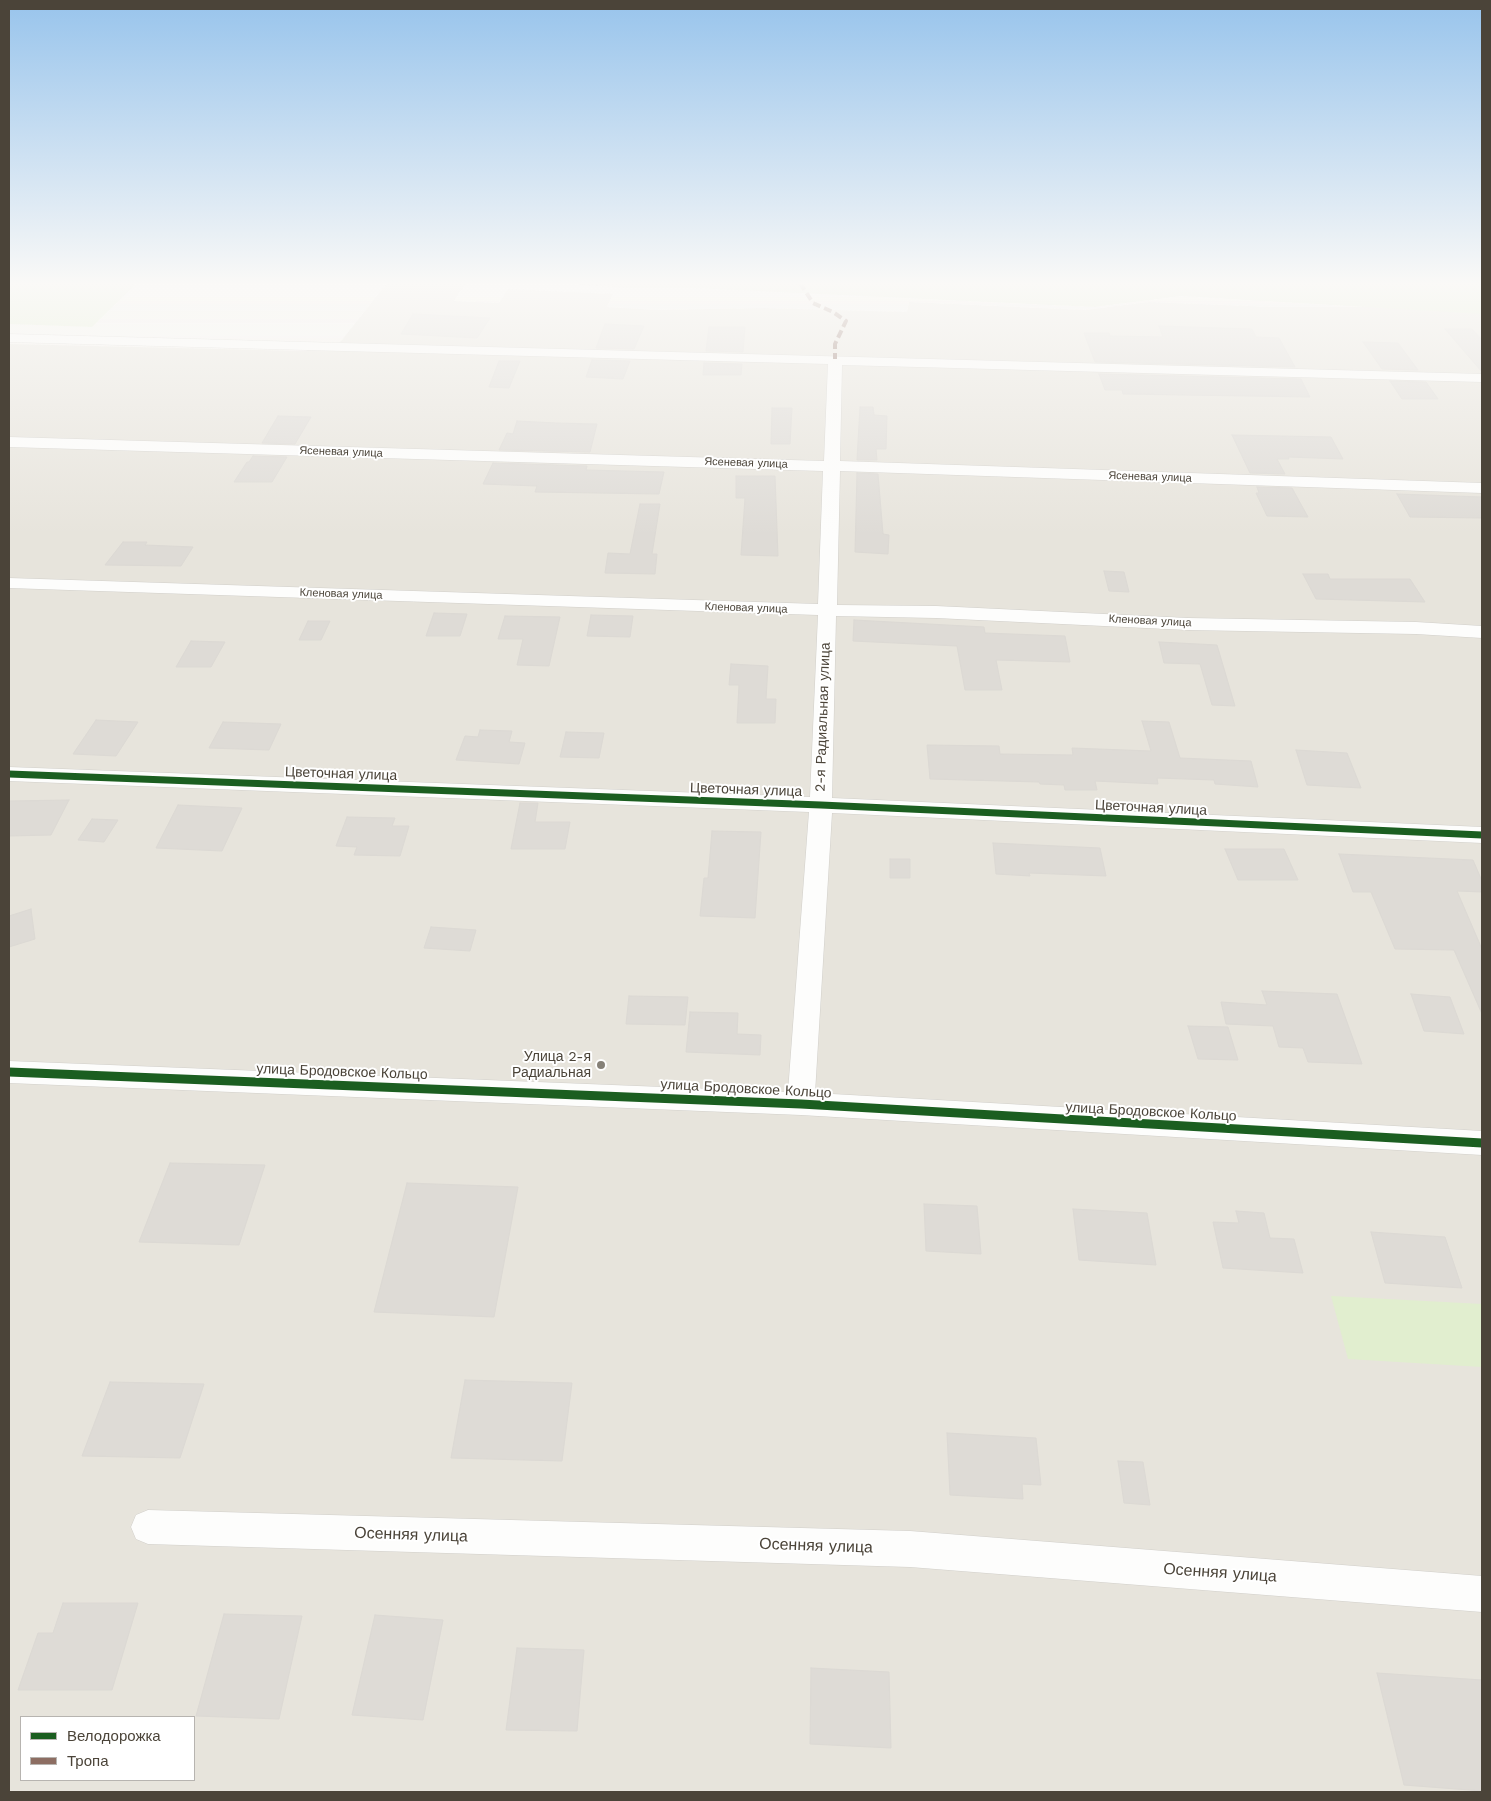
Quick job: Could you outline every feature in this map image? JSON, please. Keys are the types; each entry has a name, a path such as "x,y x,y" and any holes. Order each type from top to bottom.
{"street":[{"name":"2-я Радиальная улица","path":"802,1104 820,805 835,367"},
{"path":"1088,367 1482,378"},
{"name":"Ясеневая улица","path":"9,442 832,466 1482,488"},
{"name":"Кленовая улица","path":"9,583 936,612 1188,624 1416,628 1482,632"},
{"name":"Цветочная улица","path":"9,774 820,805 1482,835"},
{"name":"улица Бродовское Кольцо","path":"9,1072 802,1104 1482,1143"},
{"name":"Осенняя улица","path":"148,1528 910,1549 1482,1594"}],"shaded area":[{"path":"9,367 1482,367 1482,1792 9,1792"}],"green space":[{"path":"1331,1296 1482,1304 1482,1367 1348,1359"}],"building":[{"path":"497,367 518,367 509,388 489,387"},
{"path":"590,367 628,367 623,379 586,377"},
{"path":"704,367 742,367 741,375 703,375"},
{"path":"1381,367 1416,367 1418,370 1382,369"},
{"path":"1099,374 1301,379 1310,397 1123,394 1122,390 1105,390"},
{"path":"1390,381 1426,382 1438,399 1402,399"},
{"path":"860,407 873,407 874,415 887,416 886,449 876,449 877,460 857,460"},
{"path":"772,408 792,408 790,444 771,444"},
{"path":"278,416 311,417 295,444 262,443"},
{"path":"517,421 597,424 590,452 499,450 507,433 513,434"},
{"path":"1232,435 1331,437 1343,459 1288,457 1289,459 1277,459 1285,474 1250,473"},
{"path":"253,456 287,457 272,482 234,482"},
{"path":"493,463 587,466 586,470 664,472 659,494 535,492 537,486 483,484"},
{"path":"857,473 878,474 883,534 889,535 888,554 855,552"},
{"path":"736,476 775,476 778,556 741,555 745,498 736,498"},
{"path":"1257,487 1292,488 1308,517 1267,516 1256,493 1259,493"},
{"path":"1397,494 1482,497 1482,518 1410,517"},
{"path":"640,504 660,504 652,554 657,554 655,574 605,573 608,553 630,554"},
{"path":"123,542 147,542 145,545 193,547 181,566 105,565"},
{"path":"1104,571 1124,572 1129,592 1109,591"},
{"path":"1303,574 1328,574 1330,579 1410,579 1425,602 1316,599"},
{"path":"434,613 467,614 460,636 426,636"},
{"path":"591,615 633,616 630,637 587,636"},
{"path":"505,616 560,617 549,666 517,665 523,639 498,639"},
{"path":"854,620 984,627 985,633 1065,636 1070,662 996,660 1002,690 965,690 957,646 853,641"},
{"path":"308,621 330,621 321,640 299,640"},
{"path":"191,641 225,642 211,667 176,667"},
{"path":"1159,642 1217,645 1235,706 1212,705 1200,664 1164,663"},
{"path":"731,664 768,666 766,699 776,699 775,723 737,723 739,685 729,685"},
{"path":"96,720 138,722 116,756 73,754"},
{"path":"1142,721 1169,722 1180,758 1251,761 1258,787 1215,784 1214,780 1157,778 1158,784 1095,781 1097,790 1065,790 1064,785 1040,784 1039,782 930,779 927,745 999,746 1000,754 1073,755 1072,748 1151,751"},
{"path":"223,722 281,724 269,750 209,748"},
{"path":"480,730 512,731 509,742 525,743 519,764 456,760 465,736 478,737"},
{"path":"566,732 604,733 599,758 560,757"},
{"path":"1296,750 1347,753 1361,788 1307,785"},
{"path":"69,800 51,835 9,836 9,801"},
{"path":"520,803 538,803 535,822 570,822 565,849 511,849"},
{"path":"178,805 242,808 222,851 156,848"},
{"path":"347,817 395,818 392,826 409,826 400,856 354,855 357,847 336,846"},
{"path":"92,819 118,820 104,842 78,840"},
{"path":"712,831 761,832 755,918 700,916 704,878 708,878"},
{"path":"993,843 1100,848 1106,876 1029,873 1030,876 996,874"},
{"path":"1225,849 1284,849 1298,880 1238,880"},
{"path":"1339,854 1473,860 1482,881 1482,892 1457,891 1482,949 1482,1014 1454,950 1395,949 1371,892 1353,892"},
{"path":"890,859 910,859 910,878 890,878"},
{"path":"31,909 35,939 9,947 9,916"},
{"path":"431,927 476,930 470,951 424,948"},
{"path":"1262,991 1337,994 1362,1064 1308,1062 1303,1048 1279,1047 1273,1026 1226,1024 1221,1002 1267,1005"},
{"path":"1411,994 1450,997 1464,1034 1424,1031"},
{"path":"629,996 688,997 685,1025 626,1024"},
{"path":"690,1012 738,1013 737,1034 761,1035 760,1055 686,1052"},
{"path":"1188,1026 1228,1027 1238,1060 1198,1059"},
{"path":"170,1163 265,1165 239,1245 139,1242"},
{"path":"407,1183 518,1187 494,1317 374,1312"},
{"path":"924,1204 977,1206 981,1254 926,1251"},
{"path":"1073,1209 1147,1213 1156,1265 1079,1260"},
{"path":"1236,1211 1264,1213 1270,1238 1294,1239 1303,1273 1223,1268 1213,1222 1239,1223"},
{"path":"1371,1232 1445,1237 1462,1288 1385,1283"},
{"path":"465,1380 572,1383 562,1461 451,1458"},
{"path":"110,1382 204,1384 180,1458 82,1456"},
{"path":"947,1433 1036,1438 1041,1485 1022,1484 1023,1499 950,1495"},
{"path":"1118,1461 1143,1462 1150,1505 1124,1503"},
{"path":"63,1603 138,1603 112,1690 18,1690 38,1633 53,1633"},
{"path":"224,1614 302,1616 279,1719 196,1716"},
{"path":"375,1615 443,1620 423,1720 352,1715"},
{"path":"517,1648 584,1650 577,1731 506,1730"},
{"path":"811,1668 889,1672 891,1748 810,1744"},
{"path":"1377,1673 1482,1680 1482,1791 1404,1785"}],"cycle path":[{"path":"9,774 821,805 1482,835"},
{"path":"9,1072 801,1104 1482,1143"}],"place":[{"name":"Улица 2-я Радиальная","path":"601,1065"}]}
